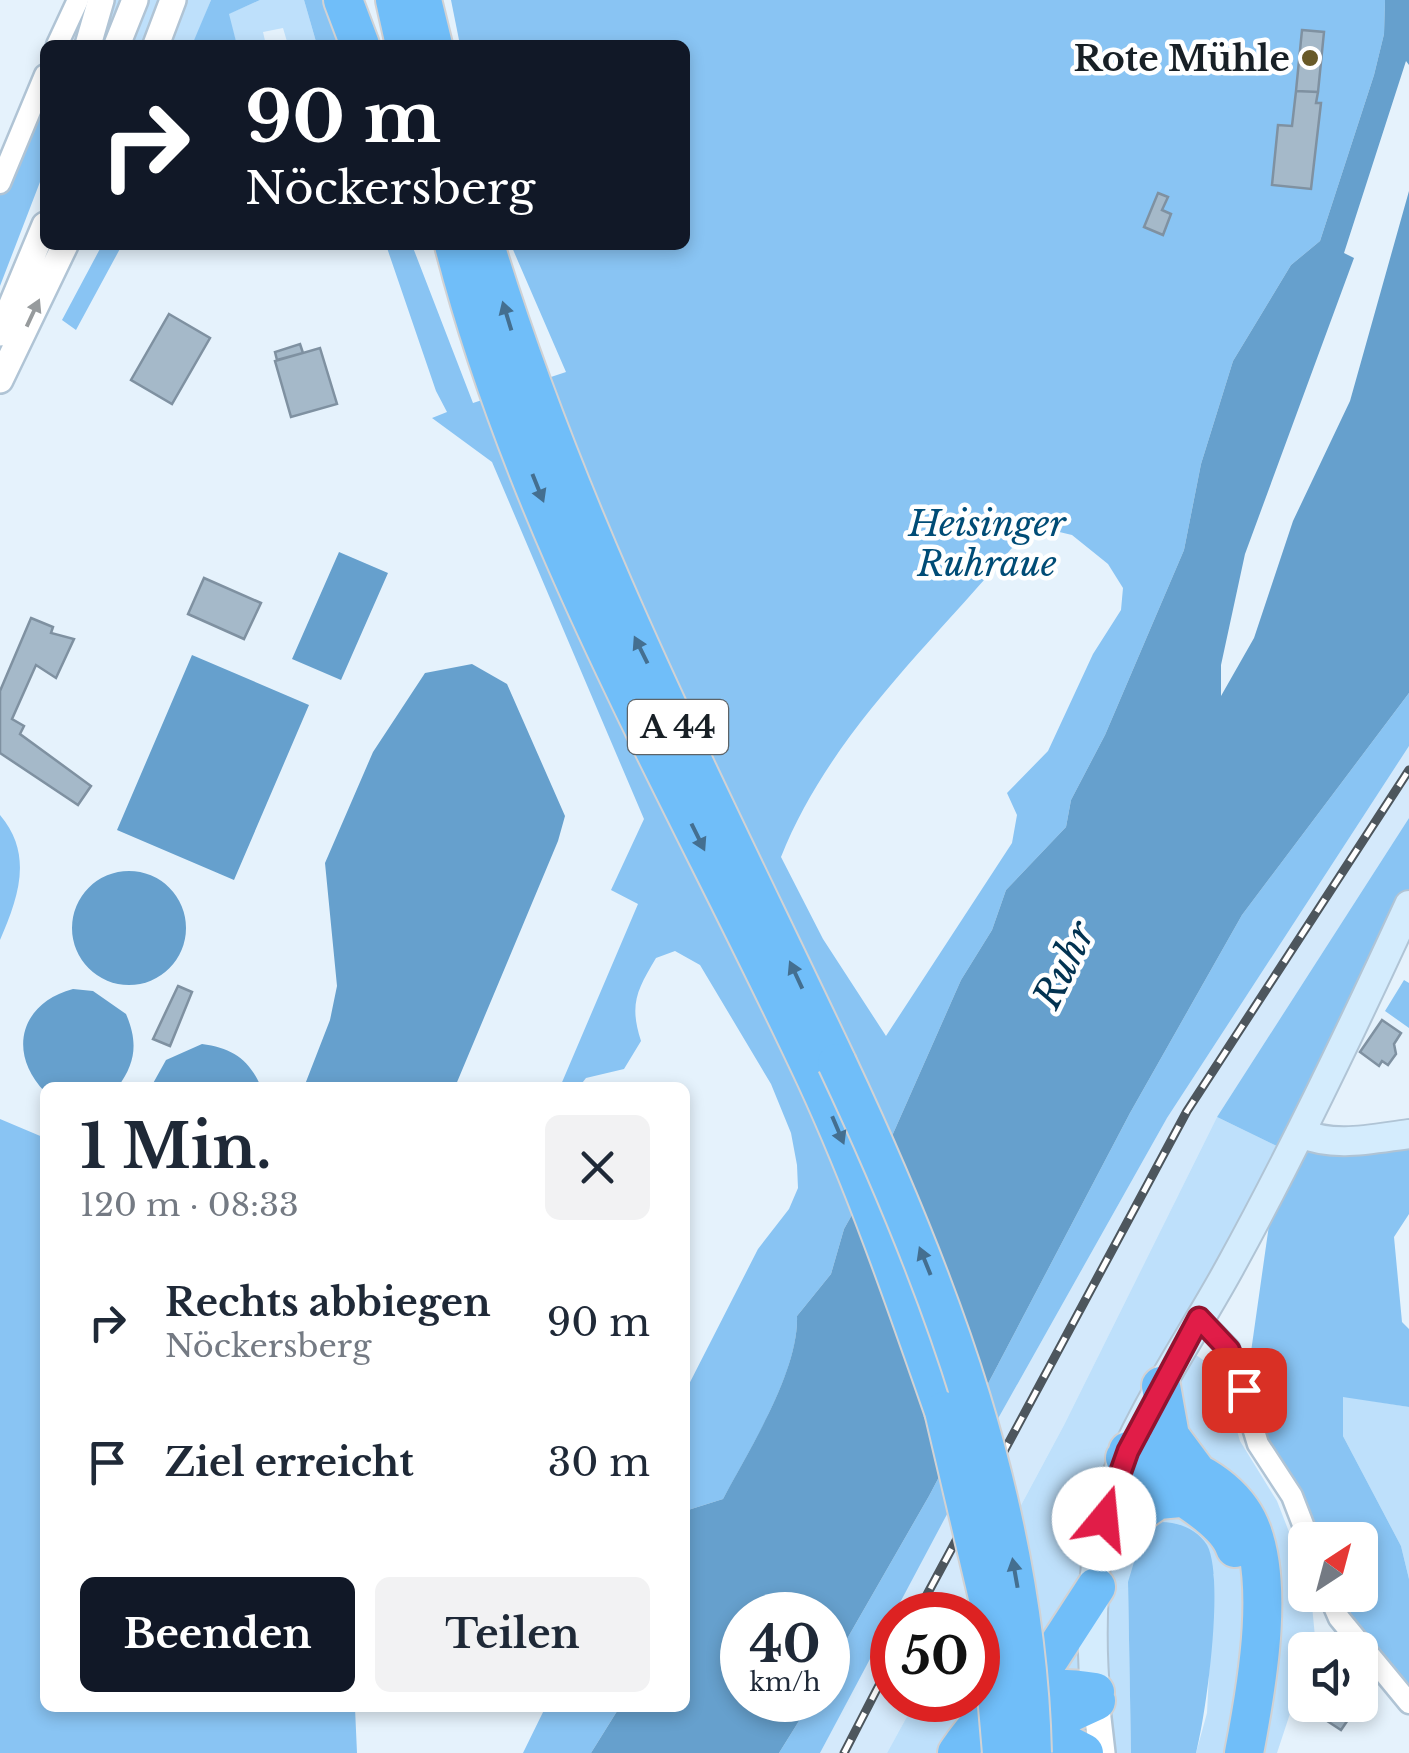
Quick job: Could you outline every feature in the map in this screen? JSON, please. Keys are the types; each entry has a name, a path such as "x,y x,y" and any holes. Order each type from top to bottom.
{"highway":[{"path":"343,0 358,40"},
{"path":"406,40 416,1"},
{"path":"416,1 431,40"},
{"path":"433,250 472,354 515,392"},
{"name":"A 44","path":"456,250 515,392 869,1130 930,1272 1005,1515 1038,1744"},
{"name":"A 44","path":"485,250 515,392 580,591 816,1079 906,1300 944,1411 974,1527 997,1663 1002,1753"},
{"path":"1161,1386 1170,1436 1191,1487 1230,1534 1238,1561 1241,1603 1235,1684 1222,1753"},
{"path":"1126,1454 1242,1512 1258,1554 1257,1668 1244,1753"},
{"path":"1102,1537 1158,1500 1191,1487"},
{"path":"958,1753 986,1718 1050,1658 1096,1587"},
{"path":"1026,1680 1096,1696"},
{"path":"1038,1744 1096,1696"},
{"path":"990,1753 1038,1744 1084,1753"}],"main road":[{"path":"1096,1696 1096,1587 1110,1491 1161,1386 1300,1134 1409,905"},
{"path":"1300,1134 1319,1141 1346,1142 1409,1134"}],"street":[{"path":"59,40 78,0"},
{"path":"89,40 101,0"},
{"path":"119,40 135,0"},
{"path":"158,40 173,0"},
{"path":"0,183 40,87"},
{"path":"0,333 40,237"},
{"path":"0,380 64,250"},
{"path":"1199,1318 1229,1350 1258,1444 1292,1496 1303,1522"},
{"path":"1336,1612 1409,1703"},
{"path":"1096,1696 1102,1753"}],"shaded area":[{"path":"98,0 211,0 195,40 83,40"},
{"path":"260,0 304,0 316,40 287,40 283,28 263,32 265,40 236,40 228,14"},
{"path":"1409,746 1409,818 1217,1117 1064,1425 974,1592 903,1592 995,1424 1167,1118"},
{"path":"1217,1117 1283,1149 1175,1340 1220,1372 1240,1441 1277,1501 1288,1529 1288,1612 1313,1612 1315,1632 1288,1632 1288,1720 1277,1753 1196,1753 1207,1713 1214,1574 1128,1582 1131,1753 887,1753 904,1722 1000,1722 1000,1592 974,1592 1064,1425"},
{"path":"1343,1396 1409,1407 1409,1579 1401,1546 1343,1436"},
{"path":"870,1656 870,1722 904,1722 887,1753 820,1753 836,1722 850,1722 850,1695"}],"green space":[{"path":"211,0 260,0 229,14 236,40 194,40"},
{"path":"304,0 326,0 341,40 316,40"},
{"name":"Heisinger Ruhraue","path":"451,0 1385,0 1384,34 1374,75 1320,241 1291,265 1233,361 1201,464 1184,550 1105,735 1071,800 1066,827 1006,890 992,930 961,980 877,1170 844,1229 831,1274 797,1316 790,1361 781,1386 723,1499 690,1509 690,1382 758,1249 789,1209 798,1188 791,1133 771,1084 700,965 675,951 656,958 640,989 635,1007 641,1041 624,1069 583,1082 562,1082 638,904 611,890 644,819 492,462 432,418 447,412 436,391 388,250 414,250 473,403 566,372 513,250 690,250 690,40 459,40","holes":["1031,531 1072,535 1108,564 1123,588 1121,610 1093,654 1048,751 1007,793 1017,815 1012,843 886,1036 823,939 781,857 801,813 826,771 883,694"]},
{"path":"40,69 40,182 0,286 0,172"},
{"path":"99,250 119,250 76,330 62,320"},
{"path":"1409,693 1409,746 1167,1118 906,1592 874,1592 929,1496 1130,1113 1242,915"},
{"path":"0,815 17,846 20,877 0,940"},
{"path":"1409,818 1409,889 1283,1149 1217,1117"},
{"path":"1404,980 1409,983 1409,1028 1385,1011"},
{"path":"0,1119 40,1136 40,1712 355,1712 357,1753 0,1753"},
{"path":"1300,1135 1409,1135 1409,1214 1394,1237 1402,1322 1409,1329 1409,1407 1343,1397 1343,1436 1401,1546 1409,1579 1409,1699 1378,1671 1378,1632 1359,1632 1350,1612 1378,1612 1378,1522 1314,1522 1306,1500 1268,1450 1249,1366 1269,1225 1257,1211"},
{"path":"1161,1522 1193,1531 1207,1545 1212,1562 1212,1647 1196,1753 1131,1753 1128,1582 1140,1542"},
{"path":"870,1599 870,1659 850,1697 850,1634"},
{"path":"543,1712 617,1712 591,1753 523,1753"},
{"path":"798,1722 836,1722 820,1753 779,1753"}],"water":[{"name":"Ruhr","path":"1385,0 1409,0 1409,65 1406,61 1344,253 1354,258 1245,554 1221,665 1221,696 1254,638 1293,521 1350,401 1409,191 1409,693 1242,915 1130,1113 929,1496 874,1592 870,1592 850,1634 850,1592 720,1592 720,1722 798,1722 779,1753 591,1753 617,1712 690,1712 690,1509 723,1499 781,1385 790,1361 797,1316 831,1274 844,1229 877,1170 961,980 992,930 1006,890 1066,827 1071,800 1105,735 1184,550 1201,464 1233,361 1291,265 1320,241 1384,34"},
{"path":"339,552 388,573 341,680 292,659"},
{"path":"192,655 309,705 234,880 117,830"},
{"path":"472,664 507,684 565,816 558,841 457,1082 306,1082 330,1020 337,986 325,863 373,752 425,673"},
{"path":"129,871 151,875 170,887 182,906 186,928 182,950 170,969 151,981 129,985 107,981 88,969 76,950 72,928 76,906 88,887 107,875"},
{"path":"73,989 93,991 126,1014 133,1052 121,1082 40,1082 40,1086 33,1077 23,1046 25,1031 31,1017 55,996"},
{"path":"202,1044 222,1048 238,1056 258,1082 154,1082 166,1060"}],"building":[{"name":"Rote Mühle","path":"1302,30 1324,32 1318,92 1296,91"},
{"path":"1296,91 1318,92 1316,103 1321,103 1311,189 1272,185 1278,125 1292,126"},
{"path":"1158,193 1168,197 1162,210 1171,214 1163,235 1144,227"},
{"path":"169,314 210,338 172,404 131,380"},
{"path":"300,344 303,353 277,360 275,352"},
{"path":"320,348 337,404 291,417 275,361"},
{"path":"204,578 261,603 244,639 188,614"},
{"path":"31,618 53,627 51,633 74,639 56,678 36,665 12,719 24,726 20,734 91,786 78,805 0,753 0,691"},
{"path":"178,986 192,992 170,1046 153,1039"},
{"path":"1382,1020 1401,1033 1394,1044 1396,1054 1388,1065 1382,1061 1379,1066 1360,1052"},
{"path":"1329,1722 1346,1722 1341,1730"}],"railway":[{"path":"928,1592 1187,1111 1409,770"},
{"path":"844,1753 870,1703"}],"place":[{"name":"Rote Mühle","path":"1310,58"}],"route":[{"path":"1104,1519 1110,1491 1128,1451 1199,1318 1224,1342 1244,1390"}]}
